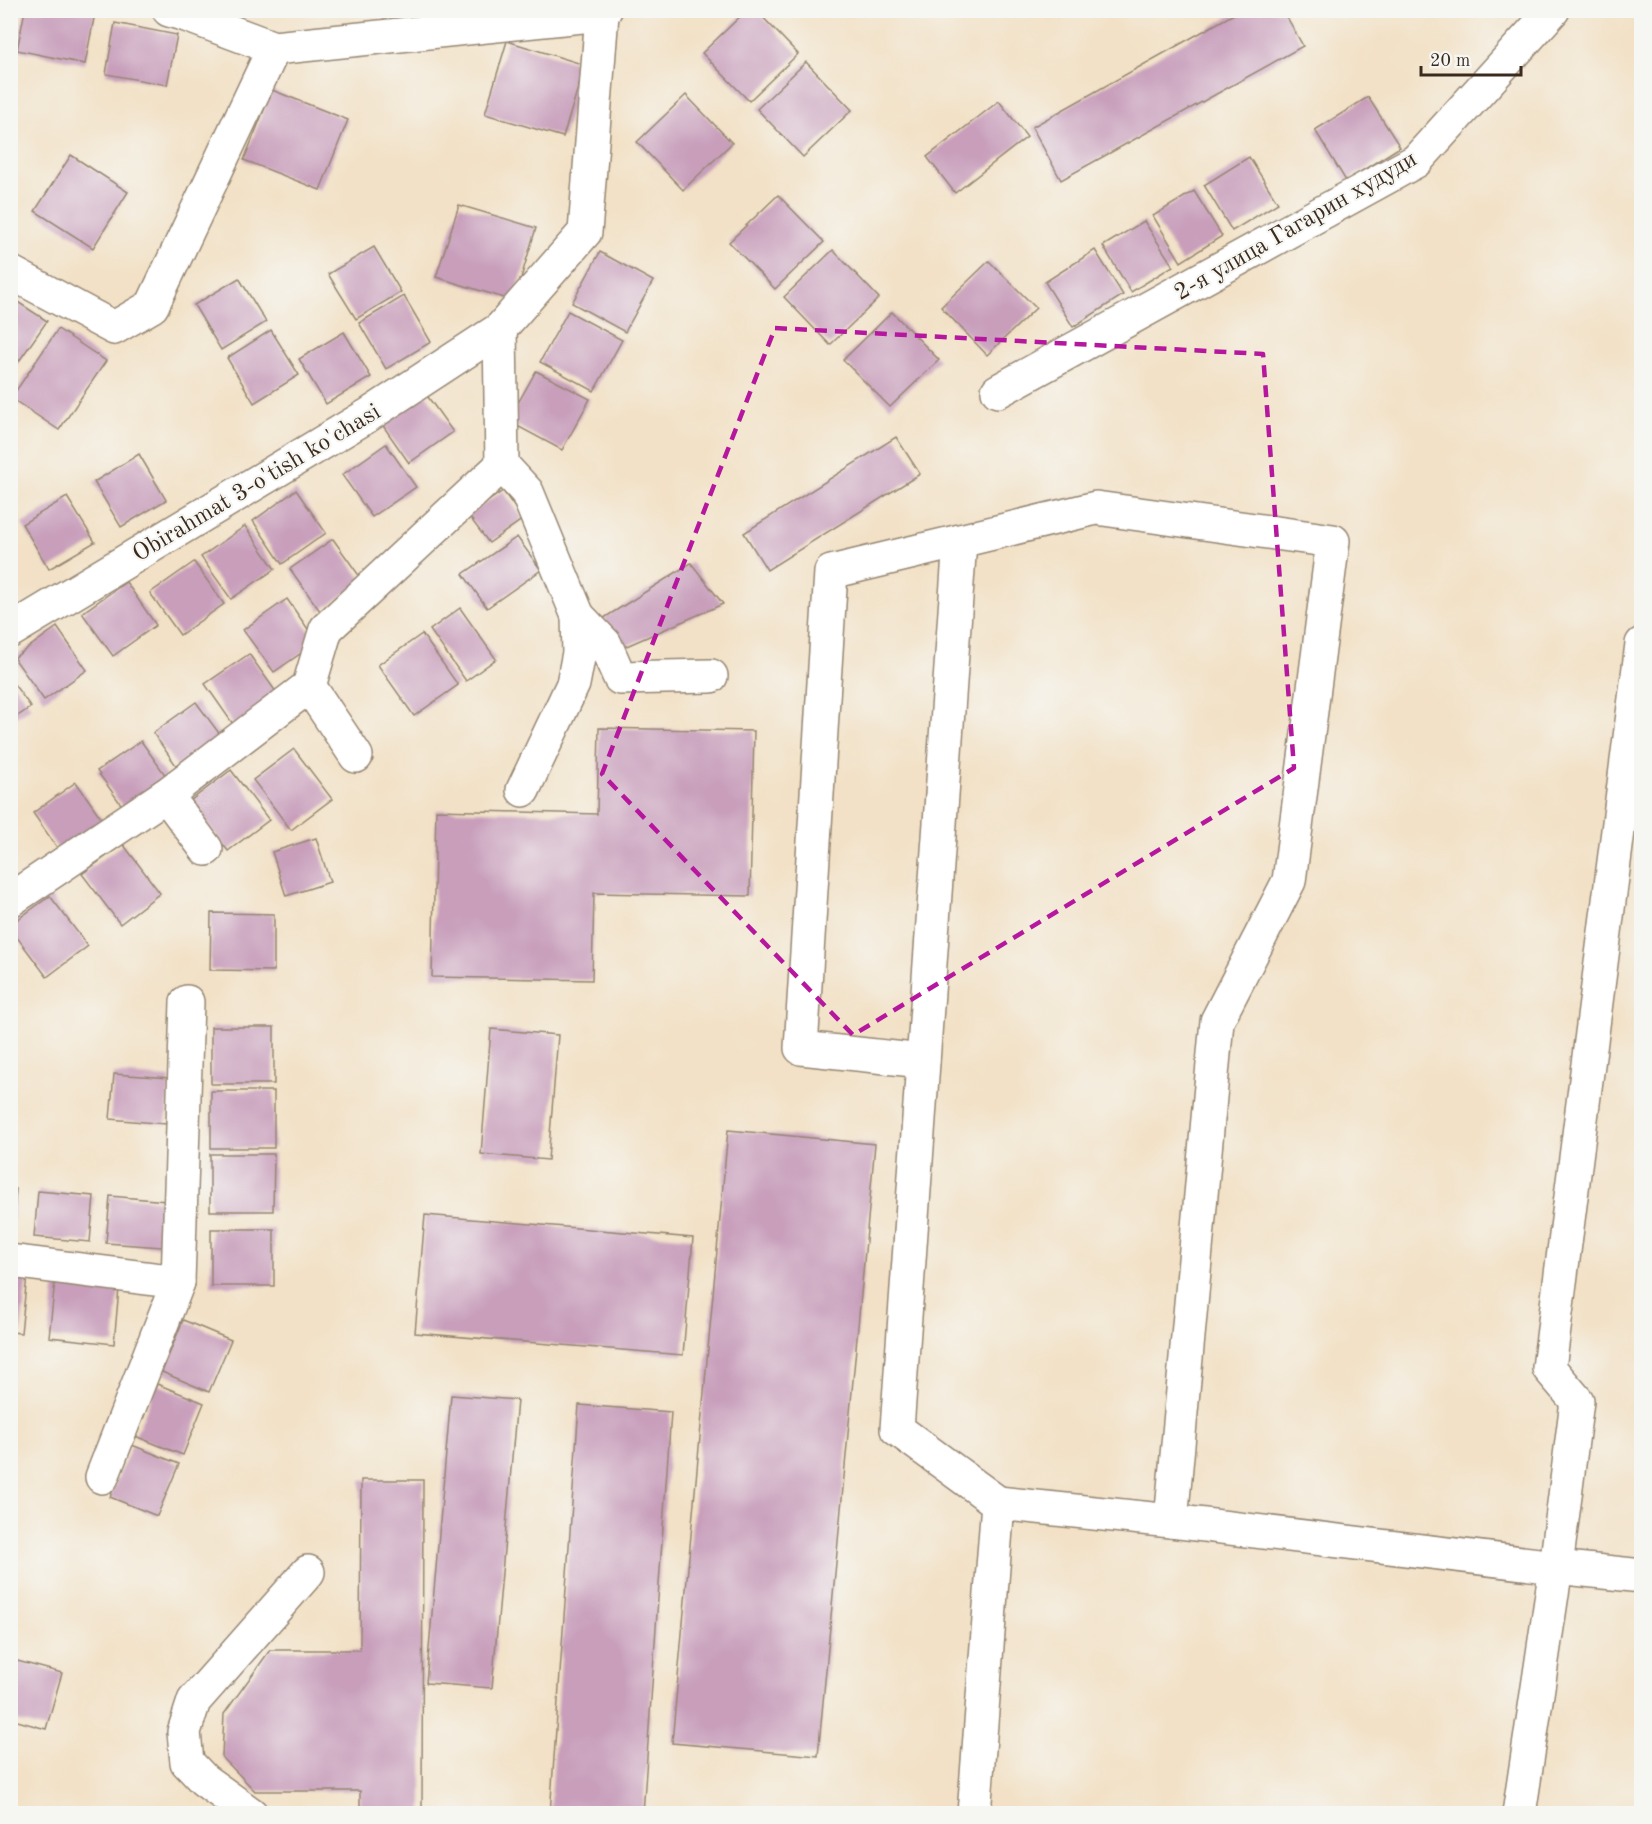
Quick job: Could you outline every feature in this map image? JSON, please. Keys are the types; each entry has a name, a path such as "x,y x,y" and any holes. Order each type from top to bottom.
{"street":[{"path":"170,10 274,48 603,12"},
{"name":"2-я улица Гагарин худуди","path":"998,391 1416,161 1553,10"},
{"name":"Obirahmat 3-o'tish ko'chasi","path":"10,632 367,416 500,329 585,232 603,12"},
{"path":"10,273 114,328 152,306 274,48"},
{"path":"500,329 502,465 527,492 578,616 579,653 573,684 523,790"},
{"path":"10,900 166,795 309,686 326,629 502,465"},
{"path":"923,1060 801,1048 831,572 1096,508 1333,541 1289,881 1216,1021 1171,1521"},
{"path":"960,541 897,1429 998,1503 1641,1576"},
{"path":"578,616 605,644 620,678 711,676"},
{"path":"1519,1814 1556,1567 1577,1401 1549,1368 1641,644"},
{"path":"309,686 356,756"},
{"path":"166,795 206,849"},
{"path":"102,1477 178,1282 187,1002"},
{"path":"10,1261 178,1282"},
{"path":"974,1814 998,1503"},
{"path":"251,1814 204,1780 187,1762 184,1732 194,1701 308,1572"}],"highlighted area":[{"path":"775,328 1263,354 1294,768 853,1035 602,774"}],"building":[{"path":"25,10 81,10 95,13 85,64 17,50"},
{"path":"747,10 756,10 798,54 749,101 702,53"},
{"path":"1241,10 1283,10 1303,46 1061,180 1032,127"},
{"path":"115,23 177,35 167,85 106,74"},
{"path":"507,41 585,65 563,137 485,114"},
{"path":"806,62 852,110 803,157 757,109"},
{"path":"272,90 348,120 320,190 244,160"},
{"path":"686,95 732,143 683,190 637,142"},
{"path":"1368,97 1400,147 1346,181 1315,130"},
{"path":"999,101 1027,137 955,193 927,157"},
{"path":"71,155 128,192 93,248 35,211"},
{"path":"1249,157 1278,203 1232,231 1204,185"},
{"path":"1194,191 1222,236 1181,262 1153,216"},
{"path":"778,195 824,242 775,289 729,242"},
{"path":"459,205 536,228 514,301 436,277"},
{"path":"1144,221 1173,266 1131,292 1103,246"},
{"path":"374,247 401,292 356,319 328,274"},
{"path":"833,250 879,298 830,345 784,297"},
{"path":"1095,250 1123,295 1073,327 1045,282"},
{"path":"600,252 653,281 625,332 572,303"},
{"path":"989,261 1036,308 987,355 941,307"},
{"path":"239,278 266,322 221,350 194,305"},
{"path":"404,296 431,342 386,369 359,323"},
{"path":"10,297 47,321 10,374"},
{"path":"568,311 622,340 594,391 540,362"},
{"path":"892,312 939,360 890,407 843,360"},
{"path":"58,329 106,361 59,430 11,398"},
{"path":"271,330 299,375 254,403 227,358"},
{"path":"344,332 371,377 326,404 299,359"},
{"path":"536,371 590,399 562,450 508,421"},
{"path":"423,390 453,432 409,463 379,420"},
{"path":"896,437 920,474 767,570 744,533"},
{"path":"386,444 416,487 372,517 342,475"},
{"path":"139,454 166,500 121,527 94,482"},
{"path":"296,490 326,533 282,564 253,521"},
{"path":"503,491 523,519 489,543 468,515"},
{"path":"67,497 95,542 49,569 22,524"},
{"path":"245,526 275,569 231,599 201,557"},
{"path":"517,537 541,570 487,608 463,574"},
{"path":"333,539 363,581 320,611 290,569"},
{"path":"194,562 224,604 180,635 150,593"},
{"path":"691,563 723,604 622,648 604,618"},
{"path":"126,582 156,625 113,656 82,613"},
{"path":"287,599 317,642 274,672 243,630"},
{"path":"460,608 496,659 466,681 430,630"},
{"path":"57,627 87,670 44,700 14,658"},
{"path":"422,634 458,685 414,716 378,665"},
{"path":"249,654 279,696 235,727 205,684"},
{"path":"10,679 31,707 10,721"},
{"path":"196,702 227,744 183,775 153,733"},
{"path":"599,728 754,731 750,896 594,893 592,980 432,977 436,810 597,814"},
{"path":"141,741 171,783 128,814 97,771"},
{"path":"294,749 332,799 291,830 253,780"},
{"path":"231,770 269,820 228,851 190,801"},
{"path":"76,782 106,825 63,856 33,813"},
{"path":"316,838 330,882 286,896 272,852"},
{"path":"123,844 160,893 120,924 82,874"},
{"path":"50,896 88,946 47,977 10,925"},
{"path":"211,913 274,914 274,971 210,970"},
{"path":"211,1027 274,1027 274,1084 211,1084"},
{"path":"491,1029 558,1035 548,1160 481,1154"},
{"path":"114,1074 170,1078 166,1124 110,1119"},
{"path":"211,1091 274,1091 274,1148 211,1148"},
{"path":"728,1130 875,1144 818,1756 672,1743"},
{"path":"210,1154 274,1154 273,1211 210,1211"},
{"path":"10,1189 16,1189 12,1233 10,1233"},
{"path":"38,1191 94,1196 90,1242 34,1237"},
{"path":"110,1196 166,1201 162,1247 106,1243"},
{"path":"425,1215 693,1238 683,1355 415,1333"},
{"path":"211,1229 274,1229 274,1286 211,1286"},
{"path":"10,1275 27,1276 21,1333 10,1332"},
{"path":"55,1281 119,1288 114,1344 49,1337"},
{"path":"183,1320 231,1340 209,1392 162,1372"},
{"path":"157,1384 204,1403 183,1455 135,1436"},
{"path":"451,1395 517,1400 492,1688 426,1683"},
{"path":"579,1405 671,1412 643,1814 550,1814"},
{"path":"132,1445 179,1464 157,1516 110,1497"},
{"path":"361,1480 423,1480 422,1814 360,1814 360,1791 255,1791 222,1757 224,1714 270,1650 360,1650"},
{"path":"10,1659 62,1673 46,1729 10,1719"}]}
